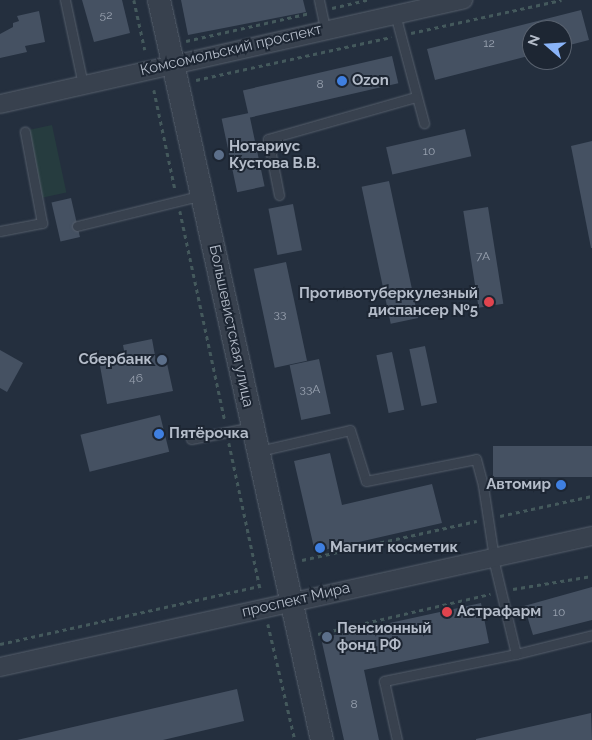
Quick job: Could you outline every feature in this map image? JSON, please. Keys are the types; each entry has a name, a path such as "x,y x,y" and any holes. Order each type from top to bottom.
{"street":[{"name":"Большевистская улица","path":"159,0 322,740"},
{"name":"Комсомольский проспект","path":"0,104 325,29 463,0"},
{"name":"проспект Мира","path":"0,667 290,600 592,536"}],"lane":[{"path":"320,0 325,29"},
{"path":"63,2 83,85"},
{"path":"395,14 415,97 424,123"},
{"path":"278,195 268,139 415,97"},
{"path":"0,231 42,223 25,132"},
{"path":"77,226 203,195"},
{"path":"192,439 254,427"},
{"path":"258,451 350,430 366,481 476,459 488,519 493,558 516,654"},
{"path":"397,740 384,681 516,654 592,635"}],"path":[{"path":"134,0 145,50"},
{"path":"186,41 367,0"},
{"path":"195,80 561,0"},
{"path":"154,90 264,607 295,740"},
{"path":"300,560 592,496"},
{"path":"317,635 501,591 592,576"},
{"path":"0,644 260,586"}],"green space":[{"path":"52,125 66,192 42,198 28,130"}],"building":[{"path":"82,0 122,0 130,33 94,42"},
{"path":"181,0 303,0 306,12 188,35"},
{"path":"581,10 589,40 572,44 572,20 542,20"},
{"path":"39,11 45,42 25,46 27,52 0,58 0,34 13,27 13,23 19,21 17,16"},
{"path":"522,25 522,58 435,80 427,49"},
{"path":"392,56 398,83 249,118 243,90"},
{"path":"249,113 265,186 237,192 222,119"},
{"path":"465,129 471,156 392,175 386,147"},
{"path":"592,141 592,248 591,248 571,146"},
{"path":"389,181 418,318 391,324 362,187"},
{"path":"71,198 80,237 61,241 52,202"},
{"path":"293,204 302,250 277,255 268,209"},
{"path":"488,207 503,304 479,308 463,211"},
{"path":"286,262 307,361 275,368 254,269"},
{"path":"152,339 156,361 166,359 173,391 107,404 100,366 126,361 123,345"},
{"path":"425,346 437,403 421,406 409,349"},
{"path":"0,350 23,363 7,392 0,388"},
{"path":"392,352 404,410 389,413 376,355"},
{"path":"319,359 331,414 301,420 290,365"},
{"path":"160,415 169,452 90,472 80,435"},
{"path":"493,446 592,446 592,477 493,477"},
{"path":"330,453 342,505 432,484 442,523 315,552 294,461"},
{"path":"592,587 592,620 533,635 524,606"},
{"path":"481,603 489,643 364,670 379,740 344,740 321,638"},
{"path":"237,689 244,721 163,740 17,740"},
{"path":"591,713 592,740 476,740 476,739"}],"place":[{"name":"Ozon","path":"342,81"},
{"name":"Нотариус Кустова В.В.","path":"219,155"},
{"name":"Противотуберкулезный диспансер №5","path":"489,302"},
{"name":"Сбербанк","path":"162,360"},
{"name":"Пятёрочка","path":"159,434"},
{"name":"Автомир","path":"561,485"},
{"name":"Магнит косметик","path":"320,548"},
{"name":"Астрафарм","path":"447,612"},
{"name":"Пенсионный фонд РФ","path":"327,637"}]}
